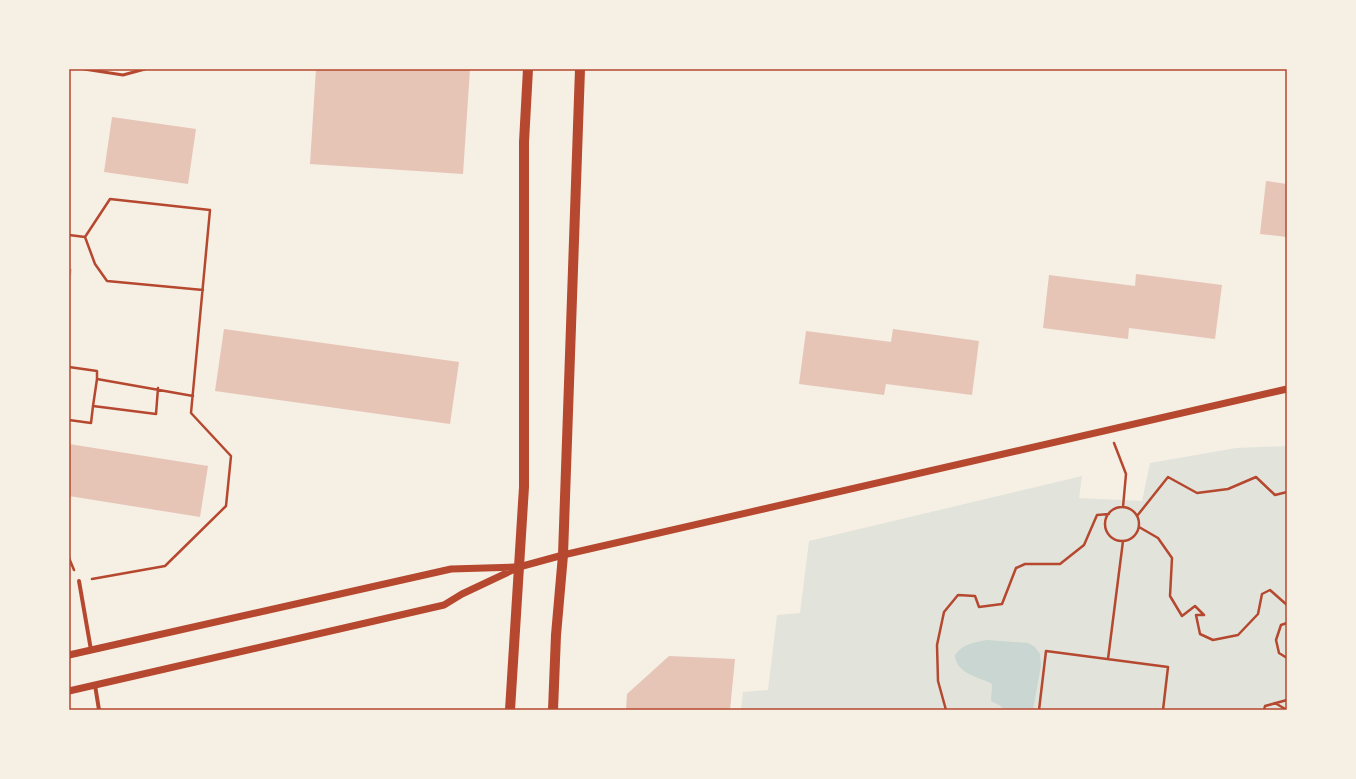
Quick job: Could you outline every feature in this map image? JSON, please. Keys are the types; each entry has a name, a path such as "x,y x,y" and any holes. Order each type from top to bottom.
{"main road":[{"path":"510,710 524,487 524,142 528,69"},
{"path":"553,710 556,636 564,555 580,69"}],"street":[{"path":"69,691 444,605 462,594 519,567 564,555 1287,389"},
{"path":"69,655 451,569 519,567"},
{"path":"79,581 91,650"},
{"path":"95,685 99,710"}],"lane":[{"path":"84,69 123,75 145,69"}],"path":[{"path":"79,581 165,566 226,506 231,456 191,413 210,210 110,199 85,237"},
{"path":"69,235 85,237"},
{"path":"85,237 95,264 107,281 203,290"},
{"path":"69,367 98,371 91,423 69,420"},
{"path":"97,379 158,388 193,396"},
{"path":"93,406 156,414 158,388"},
{"path":"1108,430 1126,474 1124,507"},
{"path":"1138,516 1129,509 1124,507 1118,508 1109,514 1106,519 1106,530 1112,538 1123,541 1134,538 1139,528 1138,516 1168,477 1197,494 1228,489 1256,477 1275,494 1287,492"},
{"path":"946,710 938,681 937,652 944,612 958,595 975,596 979,607 1002,604 1016,568 1025,564 1060,564 1084,545 1092,522 1097,515 1109,514"},
{"path":"1139,528 1158,538 1172,558 1170,596 1182,616 1195,606 1204,615 1196,615 1200,634 1213,640 1238,635 1258,614 1262,594 1270,590 1287,605"},
{"path":"1108,659 1123,541"},
{"path":"1287,623 1281,625 1276,640 1279,653 1287,658"},
{"path":"1039,710 1046,651 1168,667 1163,710"},
{"path":"1264,710 1265,706 1287,700"},
{"path":"1275,703 1287,710"}],"shaded area":[{"path":"1287,446 1287,710 741,710 743,692 768,690 777,615 800,613 809,541 1082,476 1079,498 1142,501 1150,463 1236,448"},
{"path":"987,640 1028,643 1035,647 1040,654 1041,665 1033,710 1005,710 991,701 991,683 968,674 959,666 955,655 958,651 969,644"}],"building":[{"path":"316,69 470,69 463,174 310,164"},
{"path":"112,117 196,129 188,184 104,172"},
{"path":"1266,181 1287,184 1287,237 1260,234"},
{"path":"69,269 72,269 70,282 69,282"},
{"path":"1136,274 1222,285 1215,339 1129,328 1128,339 1043,328 1049,275 1135,286"},
{"path":"224,329 459,362 450,424 215,391"},
{"path":"893,329 979,341 972,395 886,384 884,395 799,384 806,331 891,342"},
{"path":"69,444 208,466 200,517 69,496"},
{"path":"669,656 735,659 730,710 626,710 627,694"}]}
